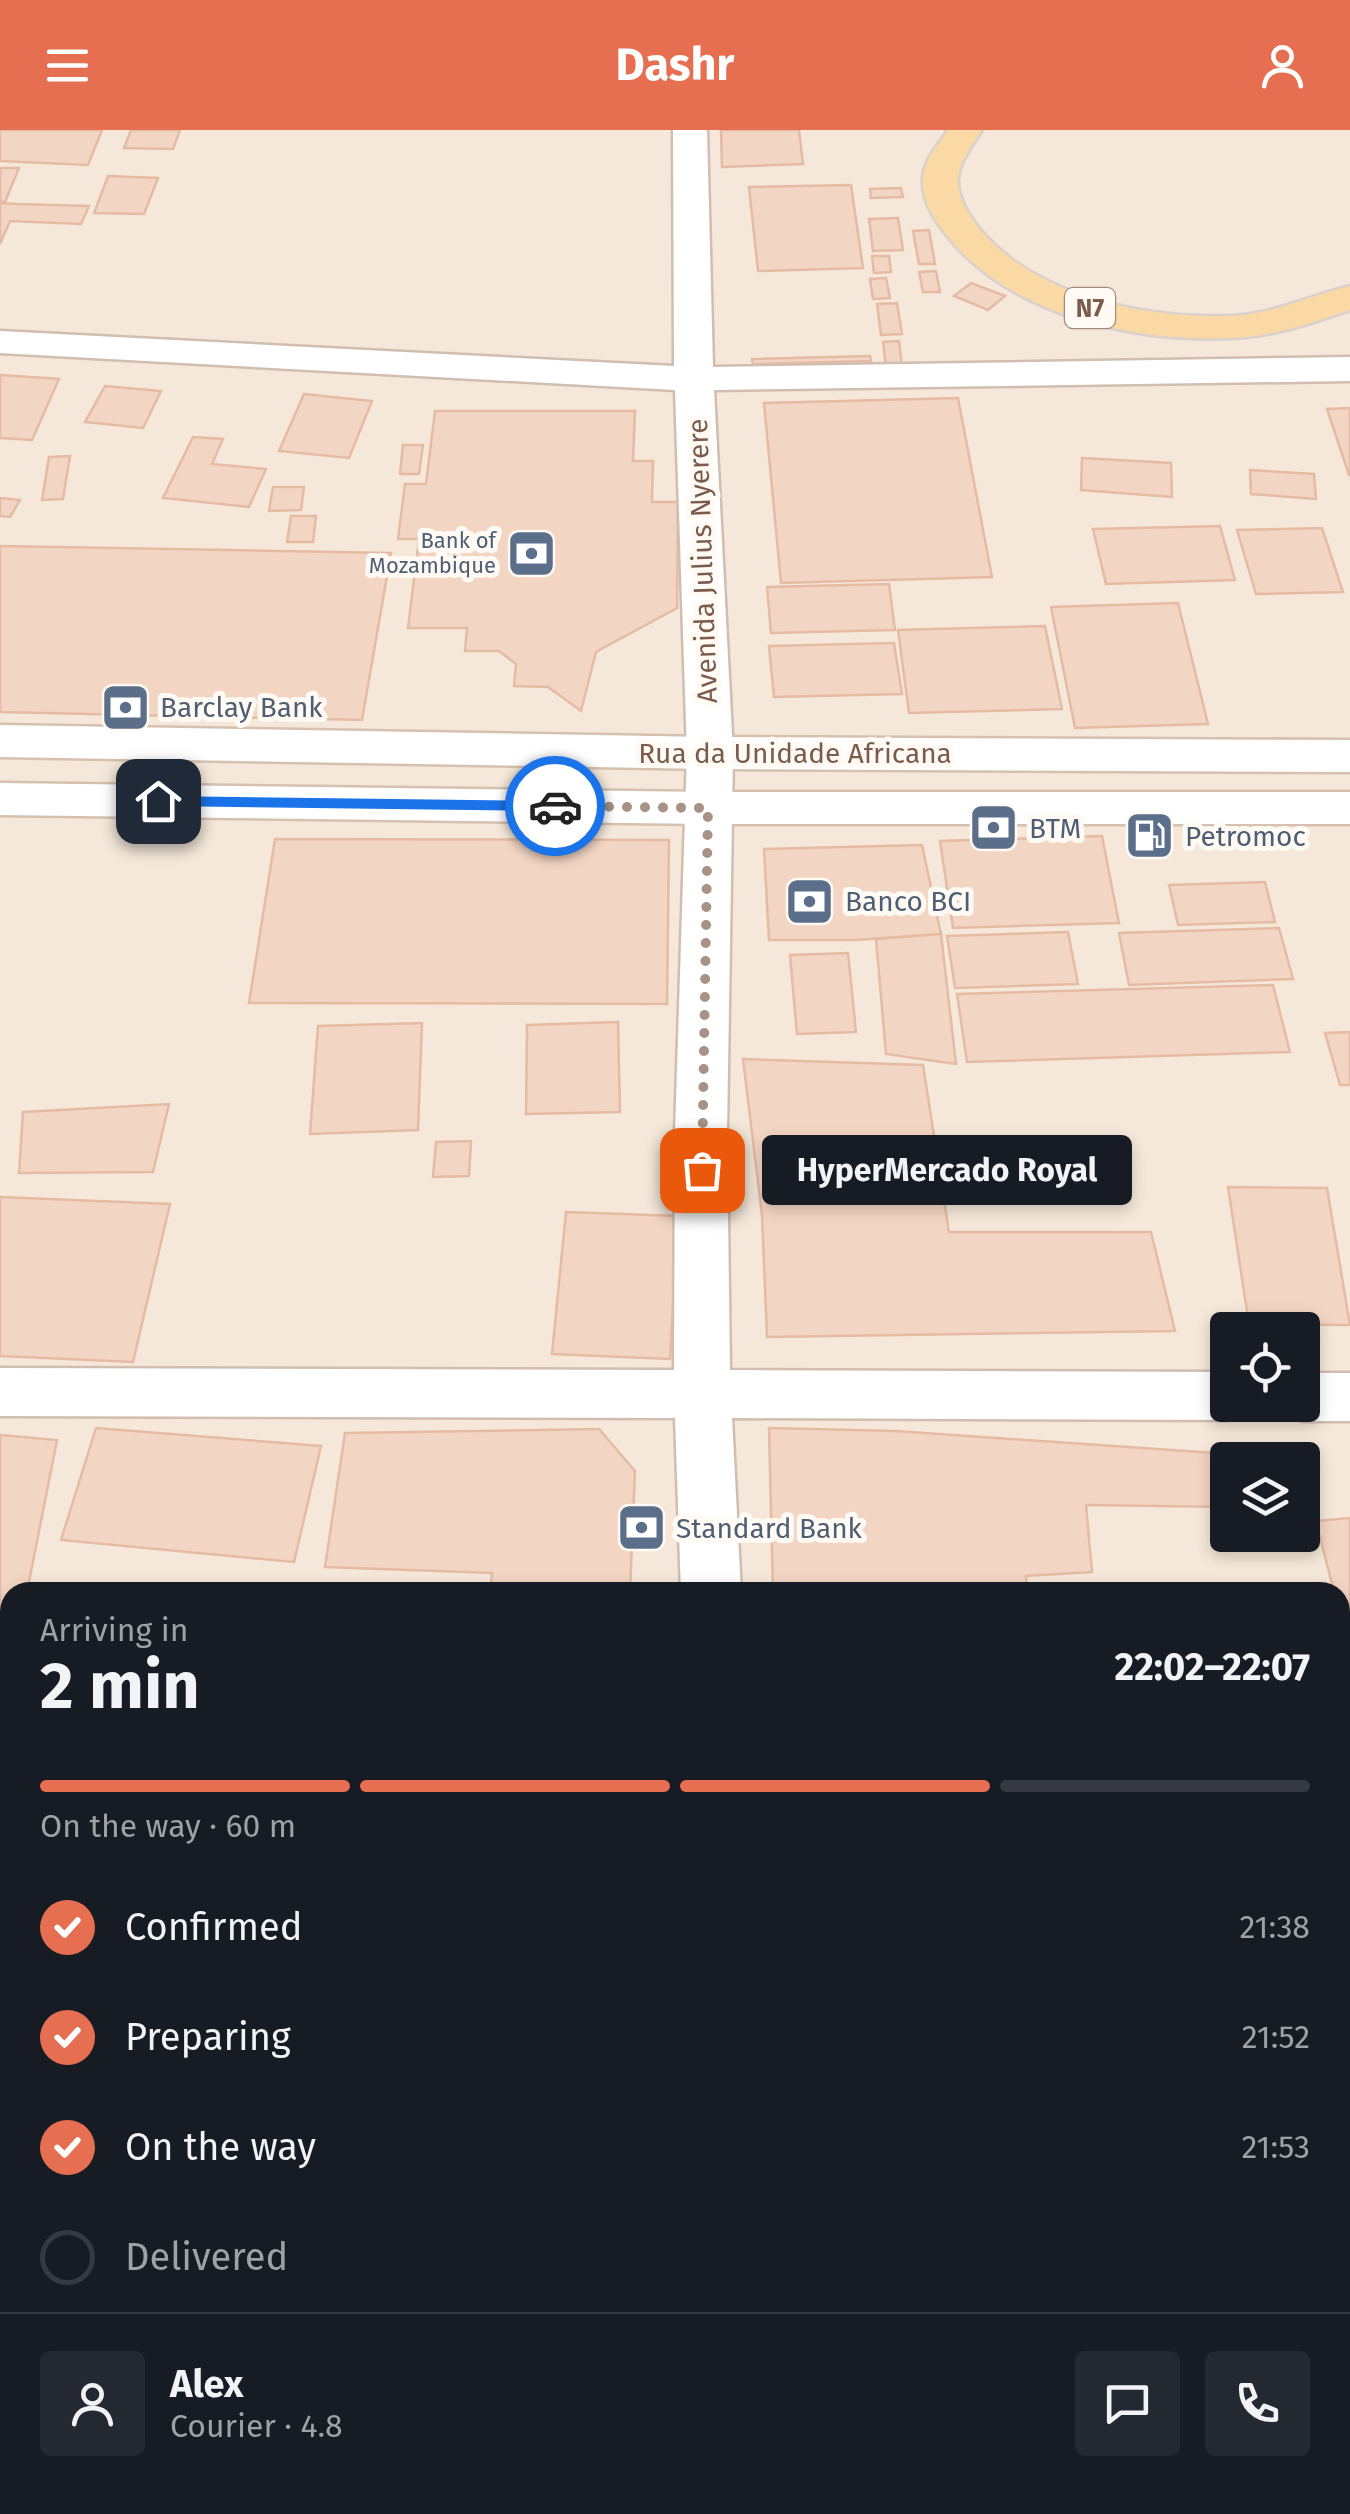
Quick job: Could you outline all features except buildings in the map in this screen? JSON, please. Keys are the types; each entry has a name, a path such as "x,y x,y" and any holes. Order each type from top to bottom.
{"main road":[{"name":"N7","path":"964,130 941,172 944,204 964,237 987,260 1016,279 1066,302 1172,324 1233,326 1311,311 1350,297"}],"street":[{"name":"Avenida Julius Nyerere","path":"690,130 694,379 710,753 701,1133 702,1392 711,1582"},
{"path":"0,342 694,379 1350,369"},
{"name":"Rua da Unidade Africana","path":"0,741 710,753 1350,756"},
{"name":"Rua da Unidade Africana","path":"0,798 708,808 1350,808"},
{"path":"0,1392 1210,1396"},
{"path":"1320,1397 1350,1397"}],"shaded area":[{"path":"0,130 1350,130 1350,1582 0,1582"}],"way so far":[{"path":"555,806 708,808 702,1170"}],"place":[{"name":"Bank of Mozambique","path":"531,553"},
{"name":"Barclay Bank","path":"125,707"},
{"name":"BTM","path":"994,828"},
{"name":"Petromoc","path":"1150,836"},
{"name":"Banco BCI","path":"810,901"},
{"name":"HyperMercado Royal","path":"702,1170"},
{"name":"Standard Bank","path":"641,1528"}],"route":[{"path":"158,801 555,806"}]}
